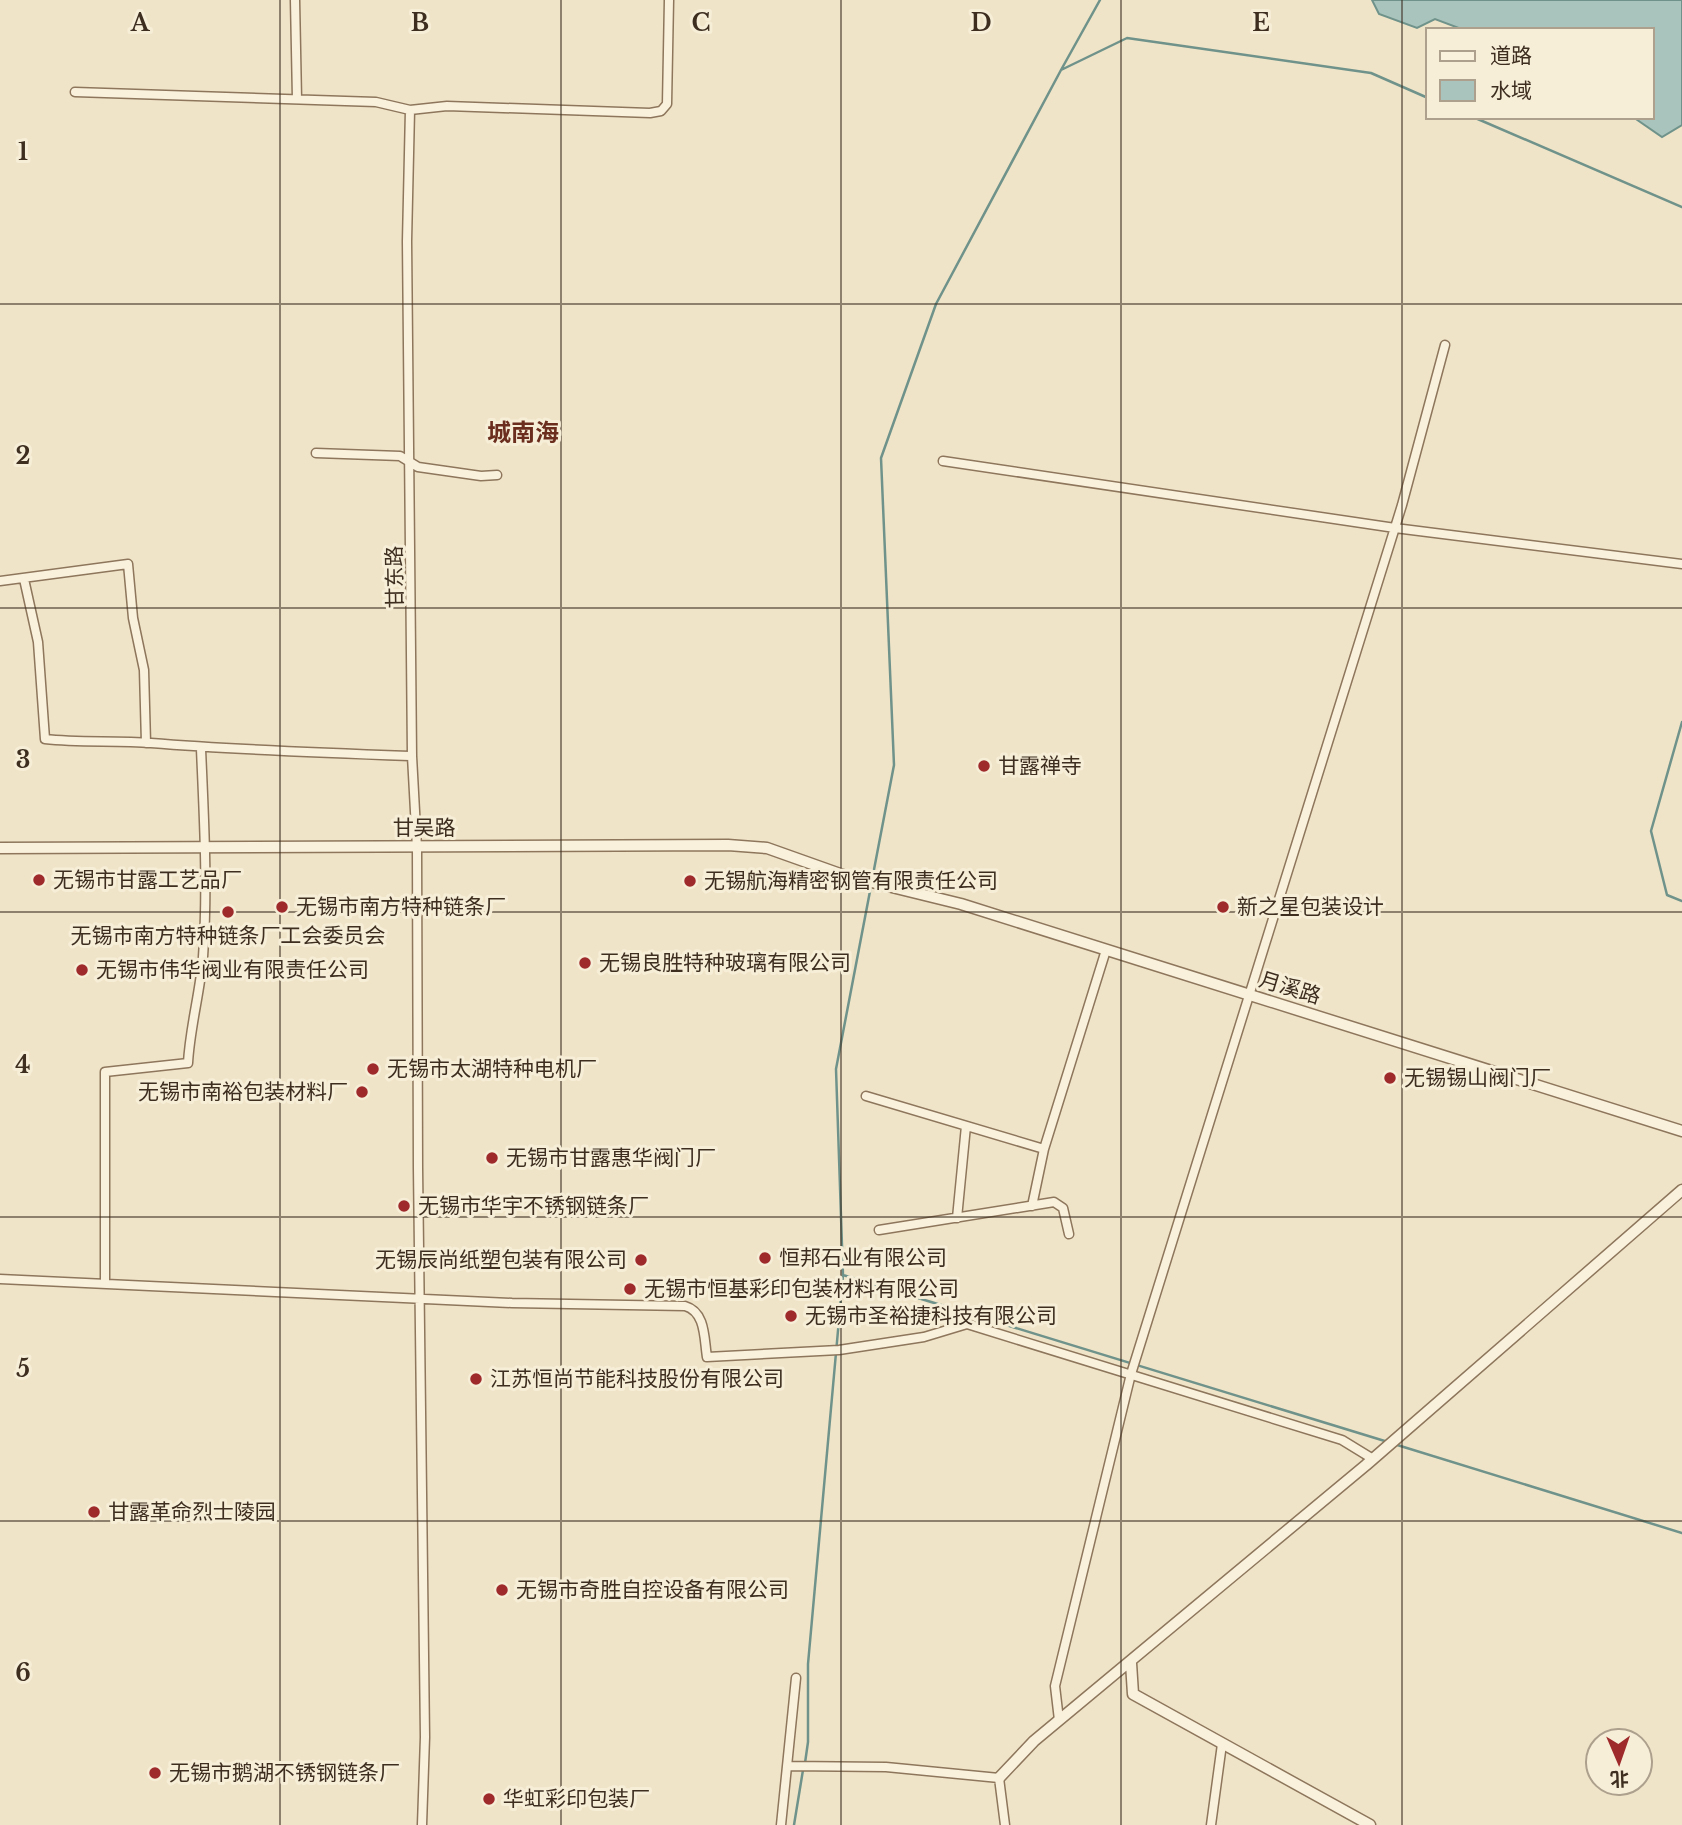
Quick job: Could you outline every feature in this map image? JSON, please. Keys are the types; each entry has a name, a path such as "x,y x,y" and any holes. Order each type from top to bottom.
{"street":[{"path":"295,0 297,99"},
{"path":"75,92 376,102 410,110 447,106 650,113 661,110 667,104 670,0"},
{"name":"甘东路","path":"410,110 407,241 412,757 417,847 419,1022 425,1737 422,1825"},
{"path":"1059,1720 1055,1686 1131,1371 1395,528 1445,345"},
{"path":"316,453 400,456 418,467 497,475"},
{"path":"943,461 1395,528 1682,564"},
{"path":"0,581 128,564 133,618 144,670 146,743"},
{"path":"24,579 38,642 45,739 91,744 146,743 201,749 412,757"},
{"path":"105,1282 105,1072 188,1063 190,1026 203,958 205,848 201,749"},
{"name":"甘吴路","path":"0,848 728,845 767,848 886,887"},
{"name":"月溪路","path":"886,887 961,904 1682,1131"},
{"path":"1032,1206 1044,1149 1106,950"},
{"path":"866,1096 1044,1149"},
{"path":"957,1218 966,1126"},
{"path":"794,1766 886,1767 999,1778 1059,1720 1131,1663 1373,1459 1682,1190"},
{"path":"879,1230 1060,1203 1069,1234"},
{"path":"0,1279 512,1303 685,1306 694,1309 700,1317 706,1357 818,1353 924,1337 967,1324 1131,1371 1342,1440 1373,1459"},
{"path":"1131,1663 1133,1694 1370,1825"},
{"path":"781,1825 794,1766 796,1678"},
{"path":"1211,1825 1222,1744"},
{"path":"999,1778 1005,1825"}],"water":[{"path":"1372,0 1682,0 1682,125 1662,137 1636,119 1654,119 1654,28 1459,28 1435,19 1417,28 1379,14"}],"waterway":[{"path":"1100,0 1061,70 1127,38 1371,73 1426,97"},
{"path":"872,880 894,765 881,458 936,304 1061,70"},
{"path":"1478,119 1682,207"},
{"path":"1682,722 1651,831 1667,895 1682,901"},
{"path":"805,1763 808,1742 808,1664 843,1275 836,1069 871,886"},
{"path":"843,1275 1388,1442"},
{"path":"1394,1444 1682,1533"},
{"path":"794,1825 803,1770"}],"place":[{"name":"甘露禅寺","path":"984,766"},
{"name":"无锡市甘露工艺品厂","path":"39,880"},
{"name":"无锡航海精密钢管有限责任公司","path":"690,881"},
{"name":"无锡市南方特种链条厂","path":"282,907"},
{"name":"新之星包装设计","path":"1223,907"},
{"name":"无锡市南方特种链条厂工会委员会","path":"228,912"},
{"name":"无锡良胜特种玻璃有限公司","path":"585,963"},
{"name":"无锡市伟华阀业有限责任公司","path":"82,970"},
{"name":"无锡市太湖特种电机厂","path":"373,1069"},
{"name":"无锡锡山阀门厂","path":"1390,1078"},
{"name":"无锡市南裕包装材料厂","path":"362,1092"},
{"name":"无锡市甘露惠华阀门厂","path":"492,1158"},
{"name":"无锡市华宇不锈钢链条厂","path":"404,1206"},
{"name":"恒邦石业有限公司","path":"765,1258"},
{"name":"无锡辰尚纸塑包装有限公司","path":"641,1260"},
{"name":"无锡市恒基彩印包装材料有限公司","path":"630,1289"},
{"name":"无锡市圣裕捷科技有限公司","path":"791,1316"},
{"name":"江苏恒尚节能科技股份有限公司","path":"476,1379"},
{"name":"甘露革命烈士陵园","path":"94,1512"},
{"name":"无锡市奇胜自控设备有限公司","path":"502,1590"},
{"name":"无锡市鹅湖不锈钢链条厂","path":"155,1773"},
{"name":"华虹彩印包装厂","path":"489,1799"}],"district":[{"name":"城南海","path":"523,433"}]}
